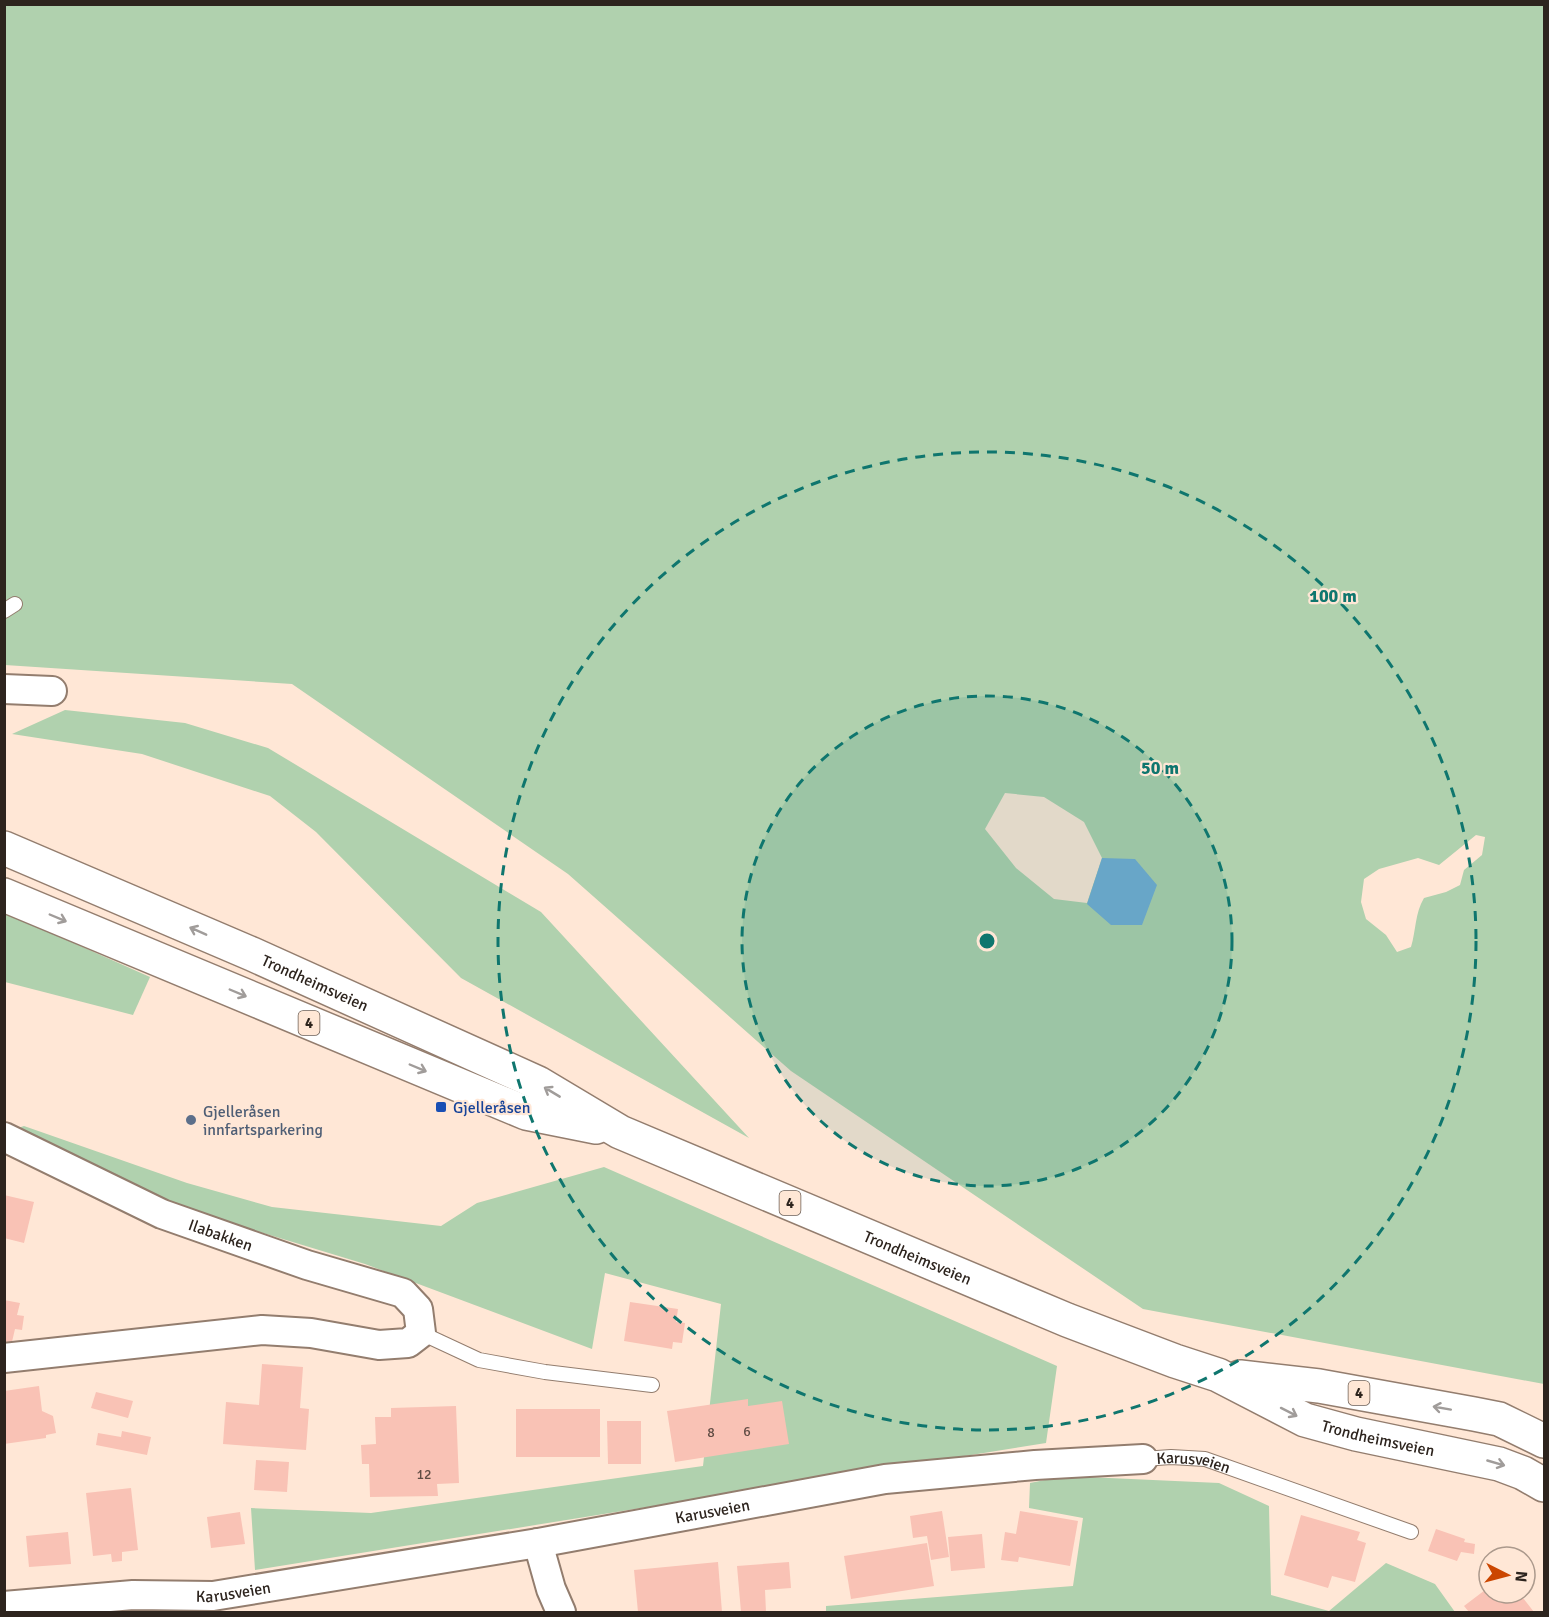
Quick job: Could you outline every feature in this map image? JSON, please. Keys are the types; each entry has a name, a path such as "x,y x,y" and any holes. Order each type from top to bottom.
{"highway":[{"name":"Trondheimsveien","path":"4,848 252,954 537,1083 620,1132 1066,1320 1218,1375 1305,1420 1356,1434 1499,1464 1545,1485"},
{"name":"Trondheimsveien","path":"4,895 526,1113 620,1132"},
{"name":"Trondheimsveien","path":"1218,1375 1319,1386 1499,1419 1545,1441"},
{"name":"4","path":"1499,1419 1545,1421"}],"street":[{"path":"4,689 52,691"},
{"name":"Ilabakken","path":"4,1137 162,1214 307,1265 403,1293 418,1309 421,1333"},
{"path":"4,1358 262,1330 311,1333 379,1345 408,1343 421,1333"},
{"name":"Karusveien","path":"4,1606 133,1595 213,1596 538,1543 885,1479 1035,1465 1143,1459"},
{"path":"538,1543 551,1589 561,1612"}],"lane":[{"path":"421,1333 479,1360 545,1372 652,1385"},
{"name":"Karusveien","path":"1143,1459 1171,1457 1205,1459 1411,1532"}],"green space":[{"path":"4,5 1544,5 1544,1384 1143,1309 791,1071 568,874 292,684 5,665","holes":["1005,793 1044,797 1084,822 1102,858 1087,903 1054,899 1016,868 985,829","1476,835 1485,837 1482,855 1464,870 1460,885 1446,892 1424,898 1417,916 1411,947 1397,952 1386,935 1366,919 1361,902 1364,879 1379,869 1418,858 1439,865"]},
{"path":"65,710 185,723 268,748 541,912 749,1138 461,978 316,832 270,796 142,754 12,734"},
{"path":"4,912 150,977 133,1015 5,982"},
{"path":"24,1126 187,1183 272,1207 441,1226 477,1203 604,1167 1057,1366 1046,1443 255,1570 251,1508 371,1513 703,1466 721,1304 605,1273 592,1349 365,1264 191,1211 62,1153 18,1128"},
{"path":"1065,1476 1219,1483 1269,1506 1271,1595 1329,1611 1386,1563 1435,1584 1455,1612 826,1612 826,1606 1073,1586 1083,1518 1029,1508 1030,1483"}],"water":[{"path":"1102,858 1135,859 1157,885 1142,925 1111,925 1087,904"}],"building":[{"path":"4,1195 34,1202 24,1243 4,1238"},
{"path":"4,1300 20,1303 17,1315 24,1316 22,1330 15,1329 11,1346 4,1345"},
{"path":"630,1302 678,1309 676,1322 685,1323 682,1343 673,1342 672,1349 624,1341"},
{"path":"262,1364 303,1367 300,1408 309,1409 306,1450 223,1444 226,1402 259,1405"},
{"path":"39,1386 42,1411 53,1416 56,1433 46,1435 46,1438 4,1444 4,1391"},
{"path":"96,1392 133,1401 128,1418 91,1408"},
{"path":"748,1399 748,1406 782,1401 789,1444 675,1462 667,1411"},
{"path":"456,1406 459,1483 437,1484 438,1496 370,1497 369,1464 362,1464 361,1445 376,1444 375,1417 391,1417 391,1408"},
{"path":"516,1409 600,1409 600,1457 516,1457"},
{"path":"607,1421 641,1421 641,1464 608,1464"},
{"path":"122,1431 151,1437 147,1455 96,1445 98,1433 121,1437"},
{"path":"256,1460 289,1462 287,1492 254,1490"},
{"path":"131,1488 138,1550 122,1552 122,1561 112,1562 111,1554 93,1556 86,1493"},
{"path":"942,1511 949,1557 931,1560 927,1536 913,1538 910,1516"},
{"path":"1020,1511 1078,1521 1070,1566 1019,1557 1018,1562 1001,1560 1005,1532 1016,1534"},
{"path":"240,1512 245,1544 211,1548 207,1517"},
{"path":"1301,1515 1360,1532 1357,1540 1366,1543 1355,1582 1332,1576 1328,1588 1284,1575"},
{"path":"1436,1529 1465,1539 1464,1542 1475,1544 1474,1554 1461,1552 1457,1561 1428,1551"},
{"path":"68,1532 71,1564 29,1567 26,1536"},
{"path":"982,1534 985,1568 951,1571 948,1537"},
{"path":"927,1543 934,1586 851,1599 844,1556"},
{"path":"718,1562 722,1612 638,1612 634,1570"},
{"path":"789,1562 791,1588 765,1590 766,1612 741,1612 737,1566"},
{"path":"1477,1596 1477,1605 1528,1605 1534,1612 1469,1612 1464,1606"}],"place":[{"name":"Gjelleråsen","path":"441,1107"},
{"name":"Gjelleråsen innfartsparkering","path":"191,1120"}]}
